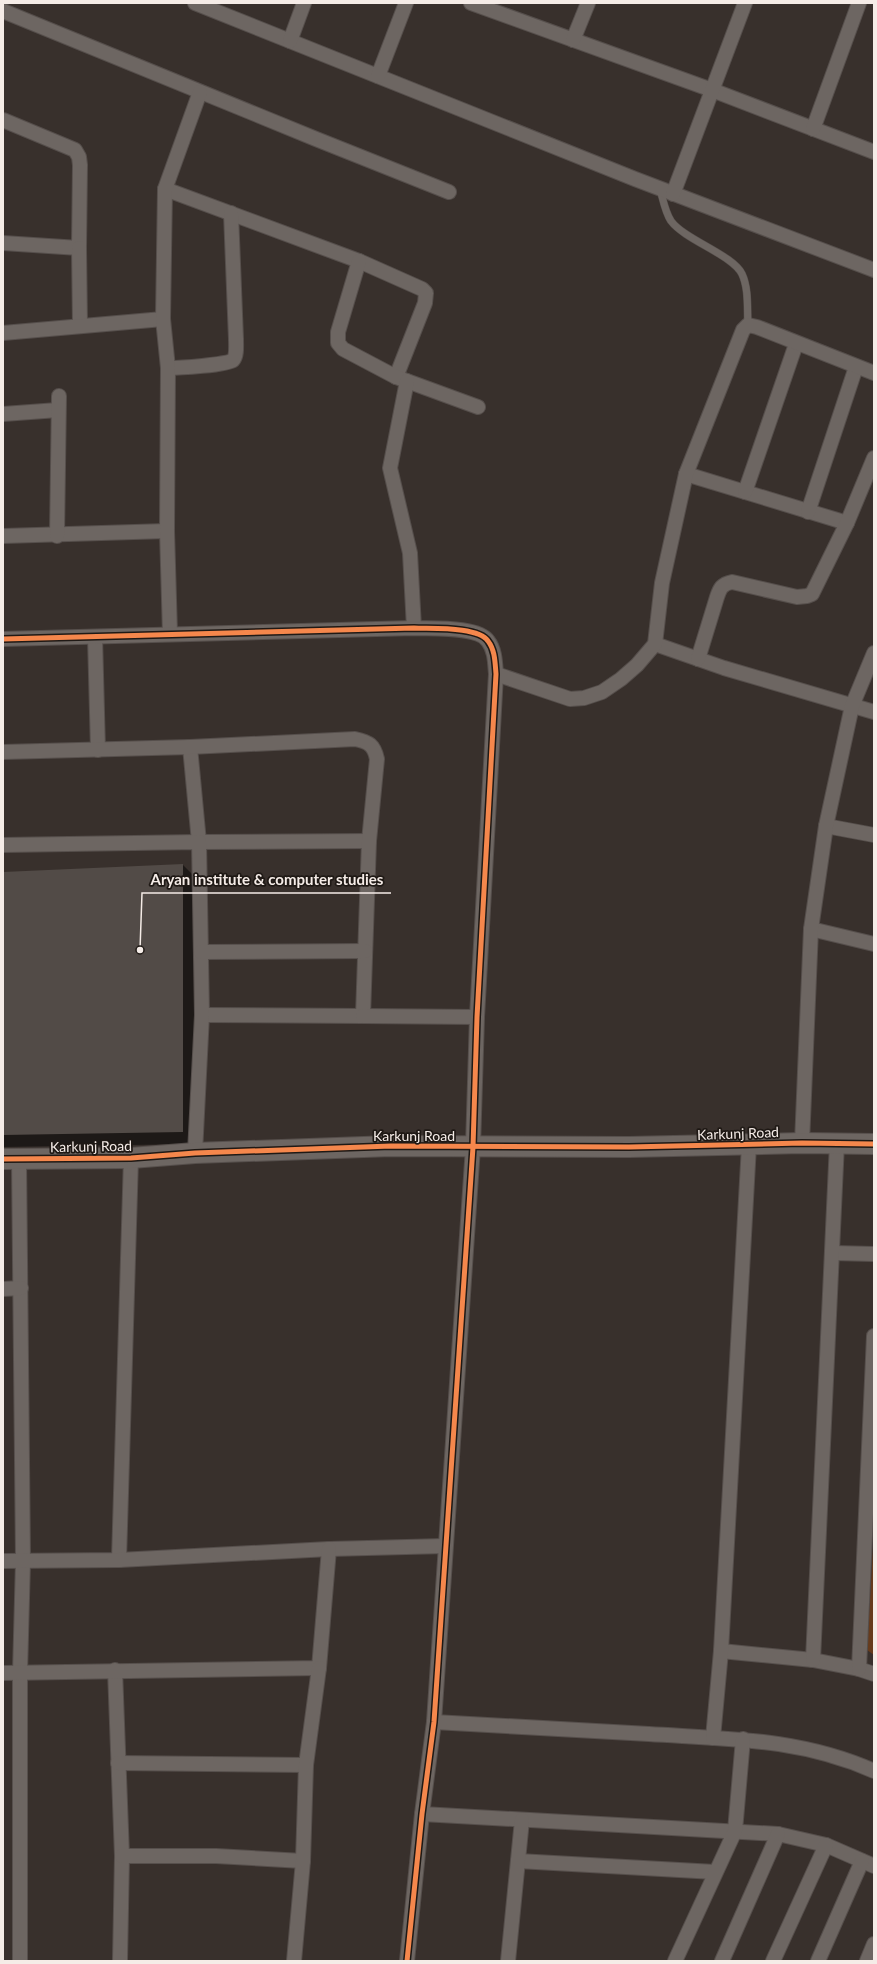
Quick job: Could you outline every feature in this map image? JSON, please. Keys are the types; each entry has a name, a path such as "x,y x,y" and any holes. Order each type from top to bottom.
{"street":[{"path":"195,3 667,191 874,270"},
{"path":"290,41 304,3"},
{"path":"378,76 406,3"},
{"path":"471,3 494,7 573,40 712,90 874,152"},
{"path":"573,40 588,3"},
{"path":"667,191 712,90 745,3"},
{"path":"813,129 859,3"},
{"path":"3,11 449,192"},
{"path":"170,634 167,531 168,368 163,319 165,189 200,92"},
{"path":"3,120 75,150 79,157 80,326"},
{"path":"165,189 359,261 422,288 426,293 425,303 401,379 390,468 410,552 414,628"},
{"path":"168,368 219,364 231,362 234,359 236,339 231,213"},
{"path":"3,243 79,248"},
{"path":"359,261 338,332 338,343 344,349 401,379 478,407"},
{"path":"3,332 163,319"},
{"path":"496,674 570,699 584,698 602,692 621,679 637,665 655,644 662,583 686,474 744,330 748,325 757,327 796,344 874,373"},
{"path":"745,492 796,344"},
{"path":"808,512 856,367"},
{"path":"57,536 59,396"},
{"path":"3,414 58,410"},
{"path":"698,659 720,588 724,584 732,582 797,597 812,594 846,523 874,458"},
{"path":"686,474 846,523"},
{"path":"3,536 57,536 167,531"},
{"path":"3,638 95,637 414,628 453,629 475,632 488,640 493,651 496,674 478,1017 473,1147 434,1722 422,1814 407,1961"},
{"path":"95,637 98,750"},
{"path":"655,644 698,659 874,712"},
{"path":"802,1143 811,929 826,826 852,706 874,653"},
{"path":"3,752 190,747 355,739 368,741 374,748 377,759 369,841 363,1016"},
{"path":"190,747 199,842 202,1015 195,1153"},
{"path":"826,826 874,835"},
{"path":"3,845 369,841"},
{"path":"811,929 874,944"},
{"path":"201,952 365,951"},
{"path":"202,1015 478,1017"},
{"name":"Karkunj Road","path":"11,1159 130,1158 195,1153 390,1146 473,1147 749,1145 802,1143 874,1144"},
{"path":"813,1660 837,1143"},
{"path":"713,1738 721,1651 749,1145"},
{"path":"119,1560 130,1158"},
{"path":"11,1159 21,1288 23,1561 20,1672 20,1961"},
{"path":"833,1253 874,1254"},
{"path":"3,1289 21,1288"},
{"path":"859,1669 871,1452 874,1336"},
{"path":"3,1561 119,1560 329,1549 445,1546"},
{"path":"294,1961 303,1861 306,1765 319,1668 329,1549"},
{"path":"721,1651 813,1660 859,1669 874,1674"},
{"path":"3,1673 115,1670 319,1668"},
{"path":"115,1670 122,1856 120,1961"},
{"path":"434,1722 744,1739 798,1746 861,1765 874,1771"},
{"path":"674,1961 735,1831 744,1739"},
{"path":"118,1763 306,1765"},
{"path":"422,1814 778,1834 826,1845 868,1864 818,1961"},
{"path":"509,1961 522,1820"},
{"path":"722,1961 778,1834"},
{"path":"774,1961 826,1845"},
{"path":"122,1856 216,1856 303,1861"},
{"path":"518,1861 715,1872"},
{"path":"866,1961 874,1944"}],"lane":[{"path":"667,191 671,221 731,263 741,272 745,282 748,325"}],"shaded area":[{"path":"874,1532 874,1655 867,1650"}],"building":[{"path":"183,864 183,1132 3,1135 3,872"}],"cycle path":[{"path":"3,639 414,628 454,629 483,636 488,641 493,652 496,674 477,1017 473,1147 434,1722 422,1814 407,1961"},
{"path":"3,1159 131,1158 195,1153 391,1146 629,1147 802,1143 874,1144"}],"place":[{"name":"Aryan institute & computer studies","path":"140,950"}]}
